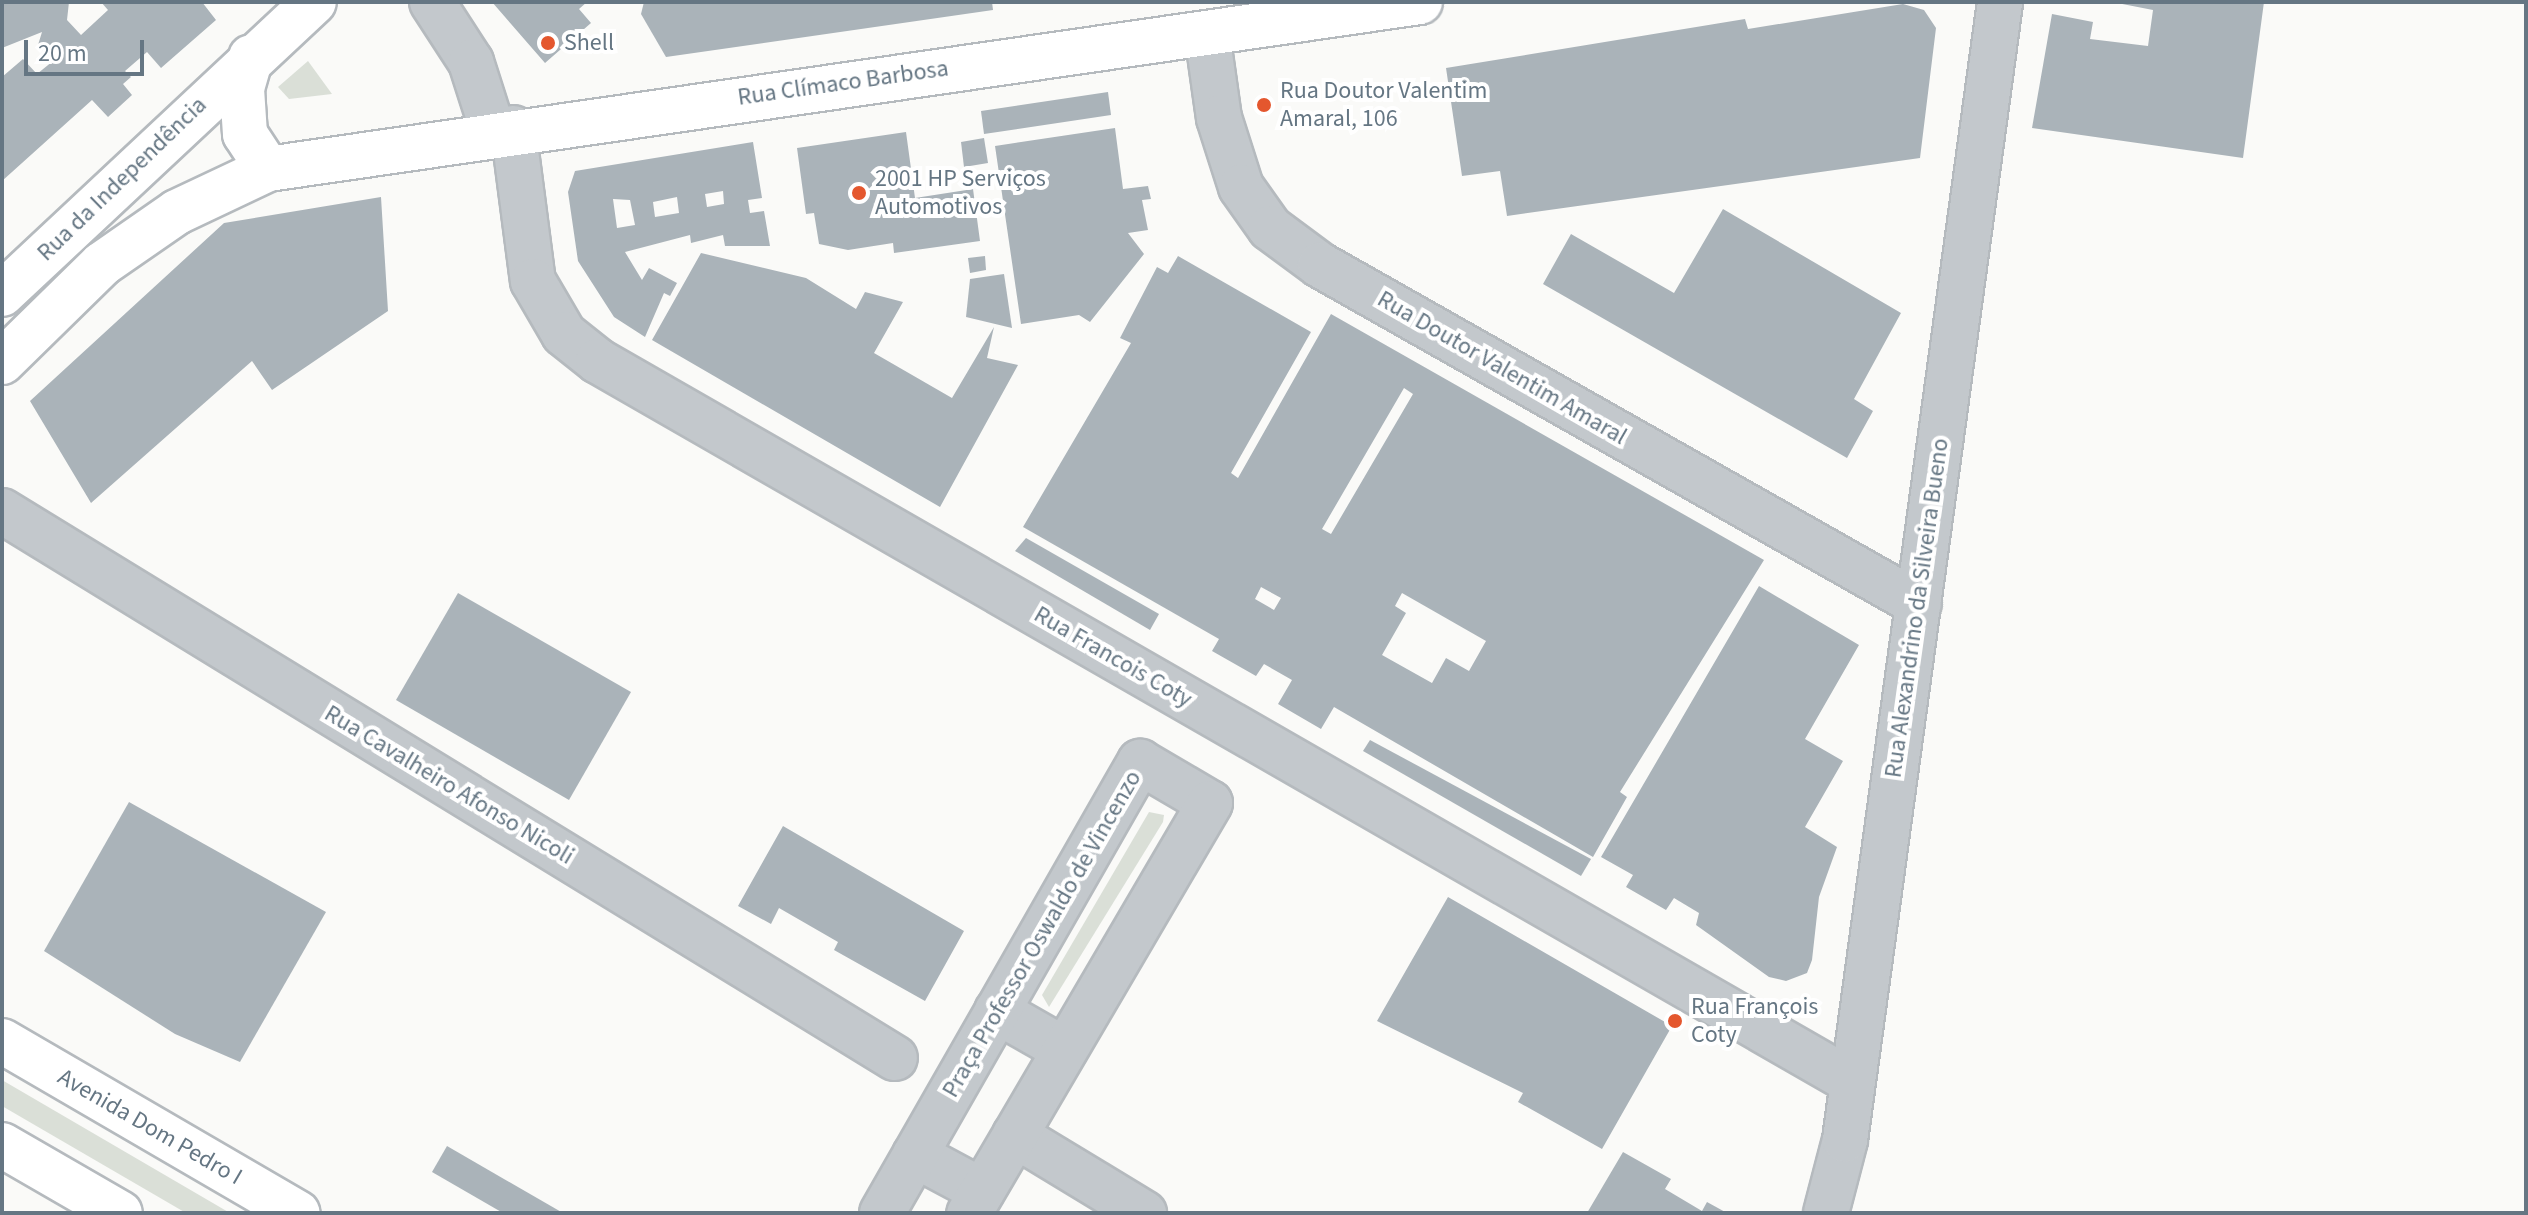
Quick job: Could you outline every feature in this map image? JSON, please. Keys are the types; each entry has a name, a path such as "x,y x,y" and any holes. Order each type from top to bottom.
{"main road":[{"name":"Rua da Independência","path":"2,294 251,57 314,2"},
{"name":"Rua Clímaco Barbosa","path":"268,169 503,130 1420,2"},
{"path":"251,57 242,89 245,134 268,169"},
{"name":"Rua da Independência","path":"2,362 102,264 177,212 268,169"},
{"name":"Avenida Dom Pedro I","path":"2,1041 298,1213"},
{"path":"2,1145 120,1213"}],"street":[{"name":"Rua Francois Coty","path":"432,2 471,62 503,130 533,281 564,334 598,361 1853,1082"},
{"name":"Rua Alexandrino da Silveira Bueno","path":"1826,1213 1853,1082 2000,2"},
{"name":"Rua Doutor Valentim Amaral","path":"1207,33 1219,118 1236,173 1270,228 1320,265 1919,604"},
{"name":"Rua Cavalheiro Afonso Nicoli","path":"2,511 895,1058"},
{"name":"Praça Professor Oswaldo de Vincenzo","path":"882,1213 1140,762 1210,803 975,1202"},
{"path":"997,1011 1065,1050"},
{"path":"1015,1135 1144,1213"},
{"path":"915,1155 975,1202"}],"shaded area":[{"path":"308,61 332,94 289,99 278,87"},
{"path":"1149,812 1164,815 1163,822 1049,1007 1042,995"},
{"path":"2,1080 230,1213 186,1213 2,1106"}],"building":[{"path":"2,2 69,2 67,20 81,35 108,10 101,2 202,2 216,20 161,68 147,52 125,71 131,77 123,84 132,95 108,117 92,100 2,181 2,77 23,59 37,74 53,61 38,45 42,32 2,48"},
{"name":"Shell","path":"492,2 587,2 579,9 591,23 545,63"},
{"path":"644,2 992,2 993,10 666,57 641,14"},
{"path":"2112,2 2264,2 2243,158 2032,128 2052,14 2093,22 2090,39 2148,46 2153,10"},
{"path":"1903,4 1924,10 1936,28 1920,158 1507,216 1500,171 1462,176 1446,68 1745,19 1748,29"},
{"path":"1108,92 1111,115 984,134 981,111"},
{"path":"1115,128 1123,189 1148,186 1151,199 1142,200 1148,230 1128,233 1144,254 1090,322 1079,315 1021,324 995,146"},
{"name":"2001 HP Serviços Automotivos","path":"906,132 915,198 973,189 980,241 894,253 893,243 848,250 819,244 814,213 806,214 797,148"},
{"path":"984,138 988,163 964,167 961,142"},
{"path":"753,142 762,198 748,200 750,213 764,211 770,246 725,246 723,235 691,243 690,235 625,252 642,280 649,268 677,283 670,296 664,293 645,337 614,317 578,261 568,192 575,171","holes":["723,191 724,204 707,207 705,194","677,197 679,213 655,217 653,202","613,199 630,200 635,225 617,228"]},
{"path":"381,197 388,311 272,390 252,361 91,503 30,401 224,223"},
{"path":"1723,209 1901,313 1854,399 1873,411 1847,458 1543,284 1571,234 1674,293"},
{"path":"701,253 806,278 856,309 865,292 903,302 874,353 952,398 994,327 987,358 1018,365 940,507 652,340"},
{"path":"985,256 986,270 970,273 968,258"},
{"path":"1178,256 1311,332 1231,473 1238,478 1331,314 1764,560 1620,792 1627,797 1593,857 1334,707 1321,729 1278,704 1292,680 1264,664 1256,676 1212,651 1219,639 1023,527 1131,343 1120,338 1157,267 1168,273","holes":["1404,388 1413,394 1331,534 1322,529","1261,587 1281,598 1274,610 1255,599","1402,593 1486,641 1469,671 1446,658 1432,683 1382,655 1406,613 1395,606"]},
{"path":"1004,274 1012,328 966,317 970,279"},
{"path":"1026,538 1159,614 1150,630 1015,551"},
{"path":"1759,586 1859,645 1805,739 1843,761 1805,827 1837,847 1819,897 1812,960 1807,973 1786,981 1769,977 1696,925 1699,913 1674,898 1666,910 1626,887 1633,875 1601,857"},
{"path":"458,593 631,692 569,800 396,700"},
{"path":"1370,740 1591,859 1581,876 1363,751"},
{"path":"129,802 326,912 240,1062 175,1034 44,951"},
{"path":"783,826 964,931 925,1001 834,950 838,942 779,908 771,924 738,906"},
{"path":"1448,897 1672,1026 1602,1149 1518,1102 1523,1093 1377,1021"},
{"path":"447,1146 563,1213 503,1213 432,1172"},
{"path":"1623,1152 1671,1179 1665,1189 1702,1211 1707,1202 1727,1213 1587,1213"}],"place":[{"name":"Shell","path":"548,43"},
{"name":"Rua Doutor Valentim Amaral, 106","path":"1264,105"},
{"name":"2001 HP Serviços Automotivos","path":"859,193"},
{"name":"Rua François Coty","path":"1675,1021"}]}
